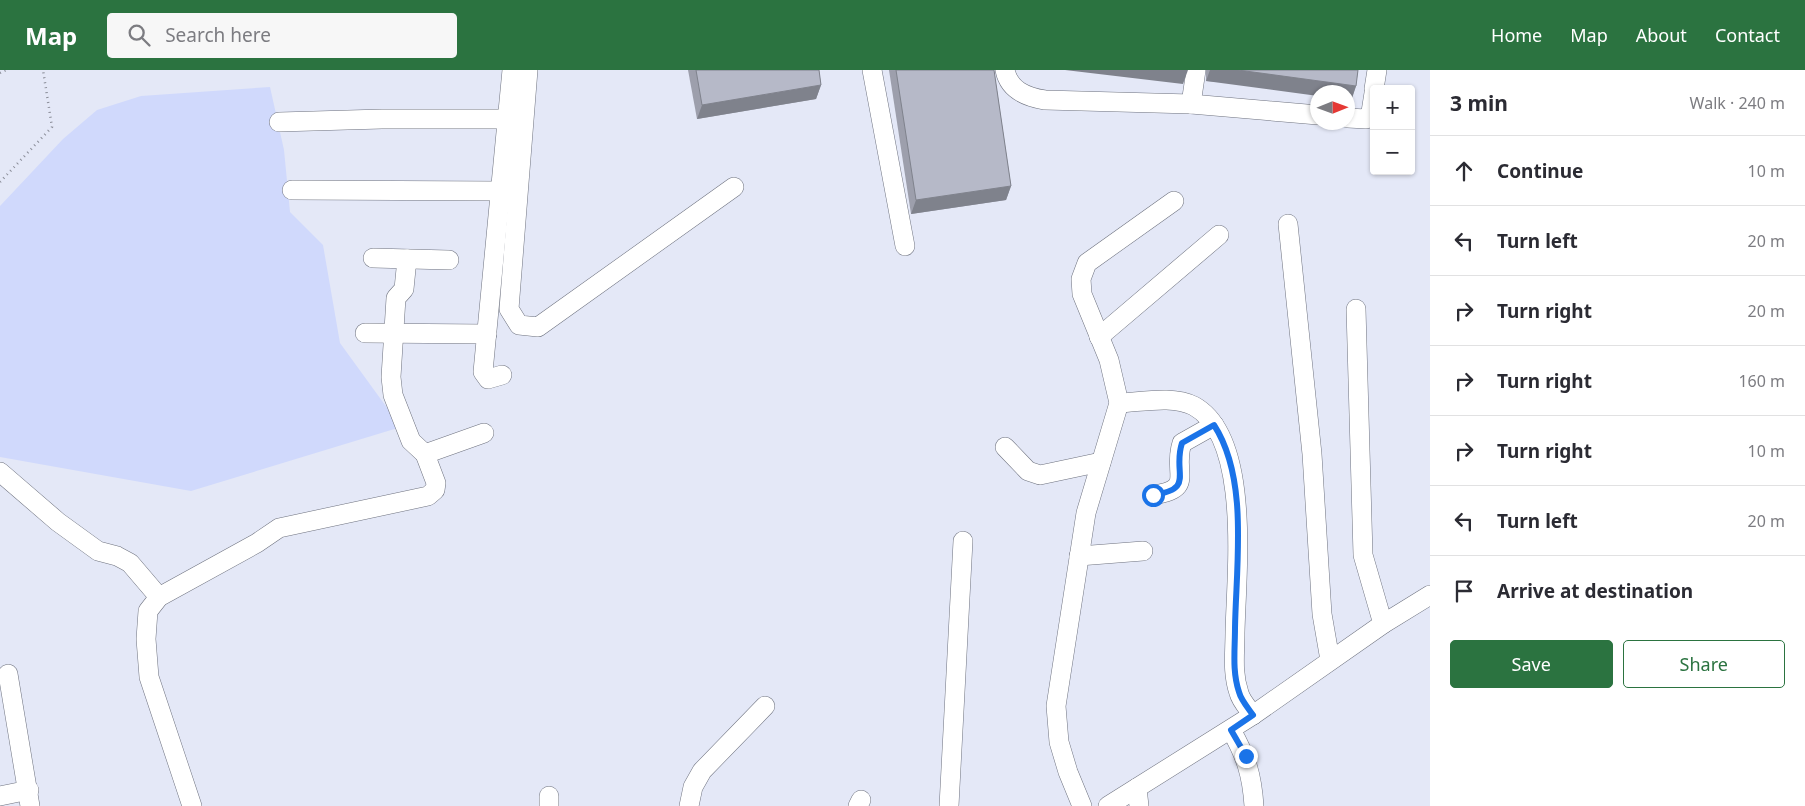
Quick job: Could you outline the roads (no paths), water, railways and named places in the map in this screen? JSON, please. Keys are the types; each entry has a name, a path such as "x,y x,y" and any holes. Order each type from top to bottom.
{"street":[{"path":"502,375 488,379 483,372 502,191 512,70"},
{"path":"528,70 509,309 519,325 538,327 734,187"},
{"path":"872,70 905,246"},
{"path":"1005,70 1007,80 1025,96 1044,100 1191,104 1310,114"},
{"path":"1191,104 1196,70"},
{"path":"1375,85 1377,70"},
{"path":"1355,118 1366,119 1370,113"},
{"path":"279,122 382,119 508,120"},
{"path":"292,190 502,191"},
{"path":"1082,806 1068,772 1059,742 1056,706 1086,513 1119,403 1109,360 1082,294 1081,279 1087,263 1174,201"},
{"path":"1288,224 1312,454 1322,614 1330,660"},
{"path":"1099,337 1219,235"},
{"path":"373,258 449,260"},
{"path":"192,806 149,677 146,639 148,611 159,597 257,543 280,528 428,496 435,490 436,484 425,454 411,440 393,395 391,377 396,298 404,289 407,259"},
{"path":"1356,308 1363,556 1383,624"},
{"path":"365,333 487,334"},
{"path":"1119,403 1179,401 1194,406 1214,425 1223,439 1228,455 1238,509 1233,665 1239,694 1253,715"},
{"path":"1153,495 1171,493 1177,488 1180,477 1178,462 1182,443 1214,425"},
{"path":"425,454 484,433"},
{"path":"1005,447 1028,471 1040,475 1101,462"},
{"path":"0,472 98,551 117,556 130,563 159,597"},
{"path":"949,806 963,541"},
{"path":"1079,556 1143,551"},
{"path":"1108,806 1138,797 1330,660 1430,594"},
{"path":"0,796 30,798 8,674"},
{"path":"689,806 693,787 702,771 765,706"},
{"path":"1231,730 1246,756 1253,788 1254,806"}]}
